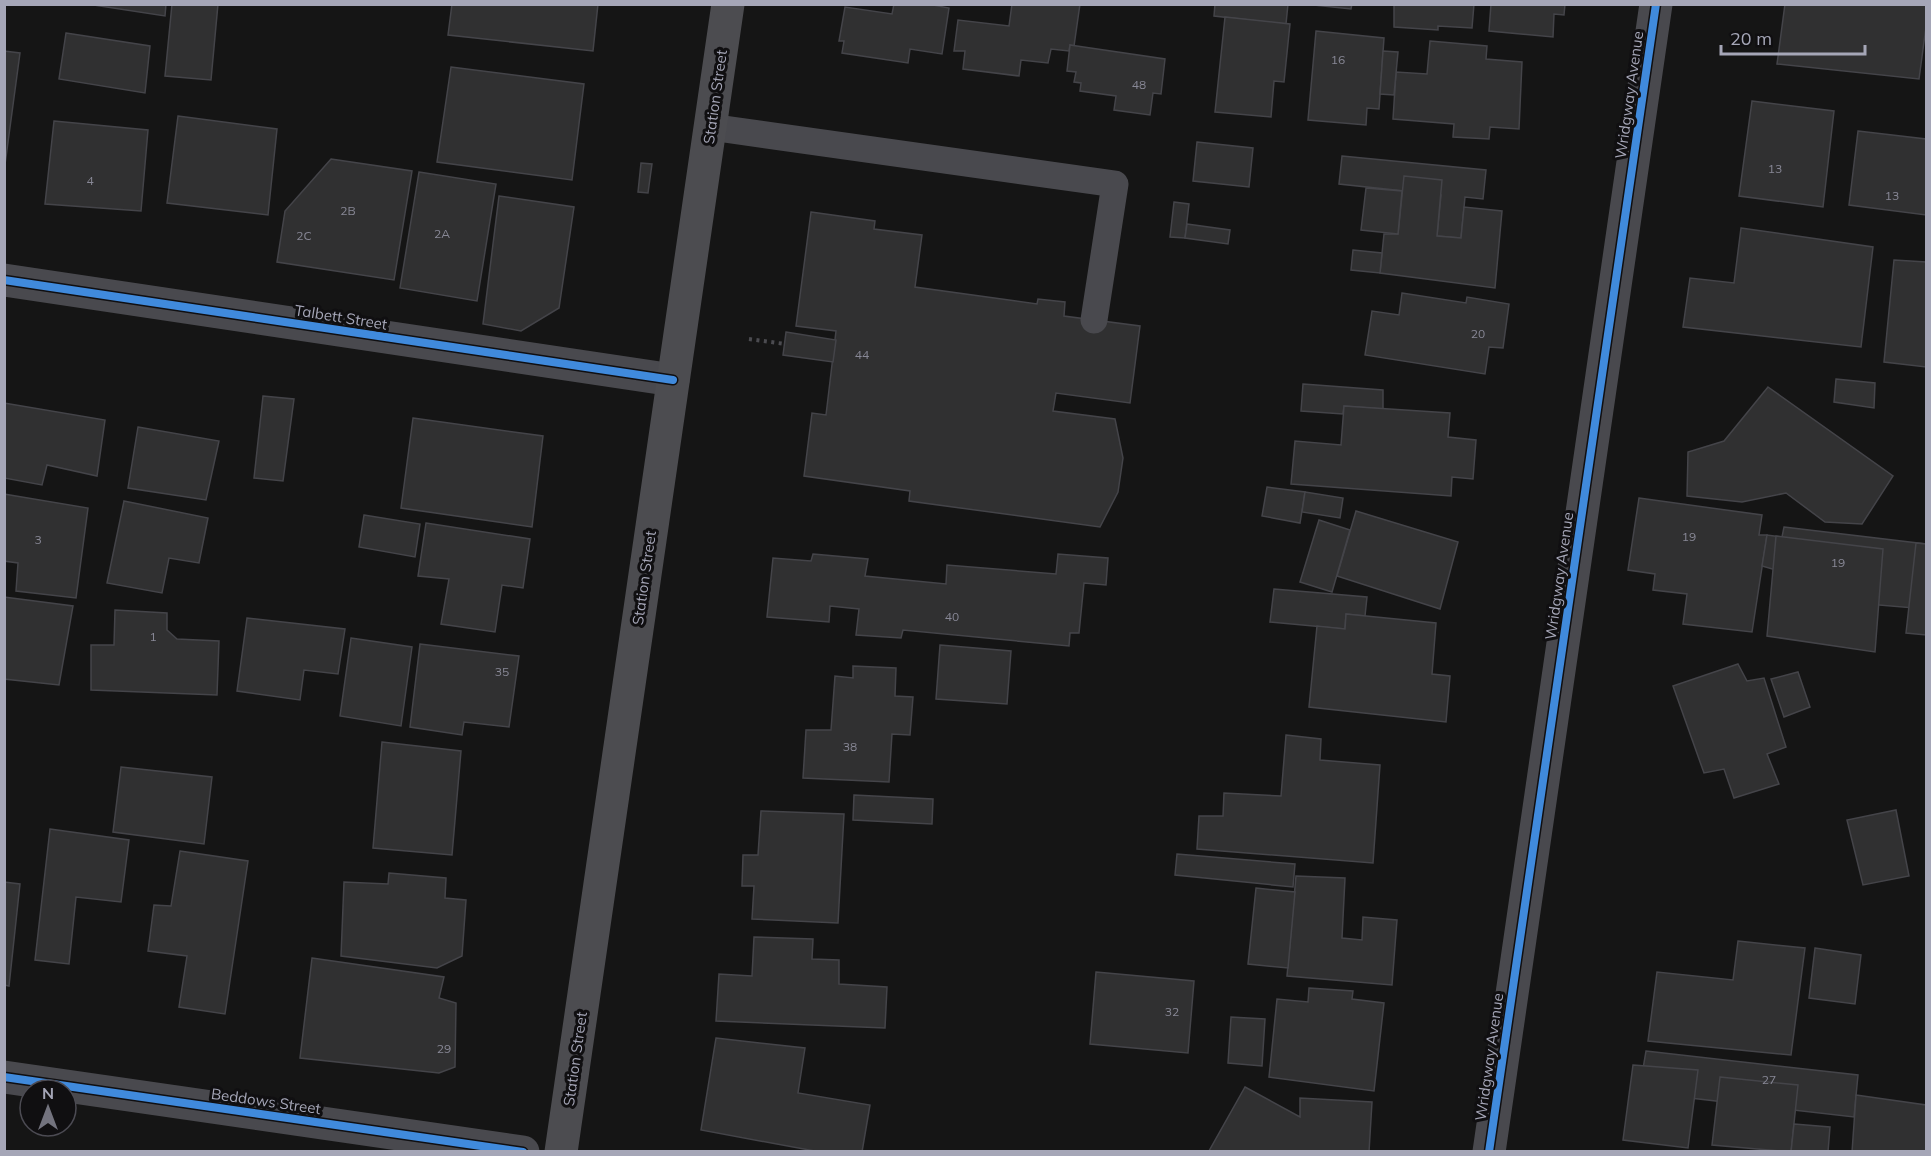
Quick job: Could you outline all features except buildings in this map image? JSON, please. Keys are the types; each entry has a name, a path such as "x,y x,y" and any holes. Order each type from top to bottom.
{"main road":[{"name":"Station Street","path":"561,1152 728,4"}],"street":[{"name":"Wridgway Avenue","path":"1489,1152 1656,4"},
{"name":"Talbett Street","path":"4,280 673,380"},
{"name":"Beddows Street","path":"4,1077 523,1152"}],"lane":[{"path":"710,127 1115,184 1094,320"}],"path":[{"path":"749,339 784,344"}],"cycle path":[{"path":"1489,1152 1656,4"},
{"path":"4,280 673,380"},
{"path":"4,1077 523,1152"}]}
